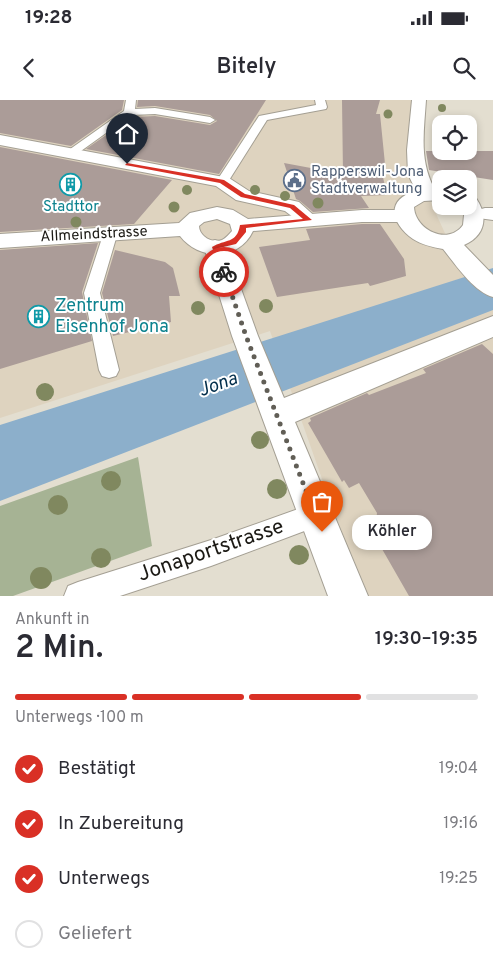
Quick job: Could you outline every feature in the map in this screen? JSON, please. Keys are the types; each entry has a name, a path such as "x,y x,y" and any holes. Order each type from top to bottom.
{"street":[{"path":"419,100 415,150 417,174 432,192"},
{"path":"0,140 222,182 243,196 292,206 309,220"},
{"path":"432,194 416,196 408,201 404,208 404,216 409,224 420,232 449,242 466,243 480,239 488,232 490,224 482,210"},
{"path":"217,213 234,217 242,226 243,232 233,242 215,247 204,246 194,242 189,236 188,229 191,223 198,218 217,213"},
{"path":"242,226 362,216 404,216"},
{"name":"Allmeindstrasse","path":"0,241 188,229"},
{"path":"449,242 465,262 493,289"},
{"path":"215,247 274,410 348,596"},
{"path":"274,410 493,326"}],"lane":[{"path":"129,112 131,100"},
{"path":"222,182 263,118 322,108 320,100"},
{"path":"70,154 129,112 155,111 210,120"},
{"path":"109,370 92,293 110,235"},
{"name":"Jonaportstrasse","path":"78,596 211,553 315,516"}],"shaded area":[{"path":"0,100 419,100 427,194 432,205 432,215 437,215 449,242 493,289 493,596 369,596 334,513 270,331 0,418"}],"green space":[{"path":"138,457 152,546 13,596 0,596 0,506"}],"building":[{"path":"0,100 124,100 122,110 71,146 0,133"},
{"path":"138,100 266,100 219,174 86,149 132,117 155,116 210,125 217,121 210,115 155,106 137,107"},
{"path":"342,100 380,100 376,114 380,114 385,164 380,164 387,195 361,196 369,208 313,212 296,199 284,163 343,174"},
{"name":"Stadttor","path":"0,147 172,180 134,224 0,232"},
{"path":"426,151 432,151 432,160 477,160 477,151 493,151 493,180 477,178 477,170 429,170"},
{"path":"380,224 404,259 406,276 370,286 368,283 277,297 259,247 310,240 306,229"},
{"name":"Zentrum Eisenhof Jona","path":"98,243 82,292 92,341 0,369 0,250"},
{"path":"115,250 165,262 173,268 180,296 169,296 171,322 113,336 102,293"},
{"path":"482,344 493,354 493,596 409,596 374,535 377,513 359,483 349,488 344,480 342,482 308,423 311,421 310,418 367,393 369,395 426,373 423,369"}],"waterway":[{"name":"Jona","path":"0,463 493,288"}],"way so far":[{"path":"224,272 246,336 322,532"}],"place":[{"name":"Rapperswil-Jona Stadtverwaltung","path":"295,181"},
{"name":"Stadttor","path":"71,184"},
{"name":"Zentrum Eisenhof Jona","path":"39,316"},
{"name":"Köhler","path":"322,532"}],"route":[{"path":"127,164 222,182 243,196 292,206 309,220 242,226 243,232 240,238 225,246 215,247 224,272"}]}
